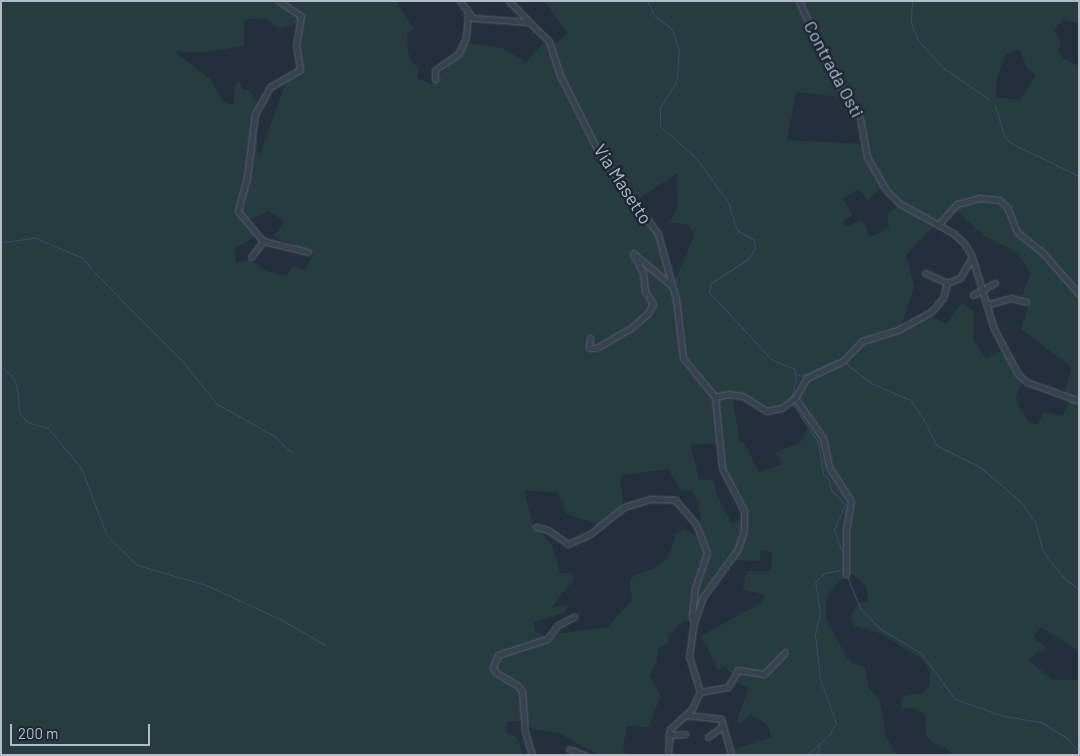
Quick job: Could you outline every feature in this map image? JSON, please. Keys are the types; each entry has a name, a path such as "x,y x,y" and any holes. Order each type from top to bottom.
{"street":[{"path":"279,1 301,16 296,45 300,70 270,87 255,114 247,177 238,211 263,241 308,252"},
{"path":"460,1 468,14 473,18 529,22"},
{"name":"Via Masetto","path":"509,1 554,48 561,76 599,153 658,234 673,287 683,358 715,396"},
{"name":"Contrada Osti","path":"798,1 833,76 859,112 867,157 873,170 899,203 953,233 972,257"},
{"path":"435,80 435,70 459,53 466,37 468,14"},
{"path":"938,226 957,204 967,199 990,197 999,200 1007,207 1017,232 1042,252 1079,294"},
{"path":"251,257 263,241"},
{"path":"590,338 589,348 596,348 631,328 648,314 653,304 645,291 643,274 633,253 673,287"},
{"path":"924,273 947,283 960,278 972,257"},
{"path":"972,257 994,329 1018,374 1027,382 1079,401"},
{"path":"668,755 668,735 675,721 692,709 700,692 689,656 694,622 703,597 738,549 744,528 744,511 722,468 715,396 728,394 743,396 772,412 789,404 795,398 807,378 843,361 862,341 898,330 932,311 943,298 947,283"},
{"path":"973,295 980,288 995,283"},
{"path":"986,305 1012,298 1027,302"},
{"path":"795,398 823,438 829,467 851,501 846,529 846,574"},
{"path":"536,527 548,530 568,544 590,534 624,507 651,499 675,500 696,524 707,553 695,588 692,616 694,622"},
{"path":"532,755 525,732 522,691 518,685 496,673 492,667 498,655 547,639 558,625 574,617"},
{"path":"700,692 728,687 738,670 764,674 785,652"},
{"path":"684,715 714,716 721,720 731,755"},
{"path":"708,737 723,726"},
{"path":"668,735 685,734"},
{"path":"569,749 585,755"}],"green space":[{"path":"1,1 396,1 414,28 407,35 410,60 419,69 417,78 431,84 459,55 466,43 502,48 526,62 546,40 552,47 568,33 544,1 1079,1 1079,23 1063,20 1054,31 1061,42 1058,50 1063,59 1079,66 1079,655 1076,649 1041,627 1033,637 1047,649 1036,653 1029,661 1053,680 1079,680 1079,755 952,755 948,749 933,743 926,735 925,714 916,709 902,708 900,702 904,696 922,693 929,686 930,672 921,658 879,633 855,626 850,617 858,603 868,601 866,586 852,574 839,581 830,592 826,602 826,618 847,658 853,664 865,667 869,689 879,698 886,737 897,755 732,755 731,750 771,737 769,729 765,723 750,715 741,724 736,722 749,688 734,682 738,672 730,672 725,666 718,670 701,636 763,602 764,595 743,590 746,571 771,571 772,552 760,550 760,561 731,560 708,589 694,621 683,621 669,635 668,643 657,650 657,662 649,675 661,696 648,727 627,726 623,750 627,755 598,755 559,733 533,729 526,720 507,722 506,732 517,738 523,755 1,755","holes":["265,18 278,28 302,22 303,30 299,32 296,51 301,69 288,76 259,157 256,132 260,108 249,90 243,90 240,82 236,83 233,105 223,101 210,79 175,52 206,52 244,46 244,20","1016,50 1020,51 1027,68 1036,75 1020,100 996,97 997,78 1006,54","796,92 848,98 856,110 863,144 787,140","678,173 677,208 669,223 686,224 695,234 674,282 657,235 633,202","883,186 899,206 887,214 889,228 870,237 862,219 846,227 843,221 853,215 843,199 858,189 868,200","956,210 984,236 1017,252 1031,274 1021,298 1029,304 1021,329 1072,368 1063,396 1070,400 1063,416 1044,412 1037,425 1028,421 1015,398 1023,381 1004,349 986,359 973,339 974,311 962,303 946,324 927,314 900,329 914,287 906,255 935,225 941,227","269,211 284,221 274,236 314,255 304,270 293,267 286,276 266,271 250,260 236,263 235,248 258,235 248,221","732,395 754,401 765,411 783,408 790,402 808,427 800,443 775,452 782,464 759,472 744,443 740,442","718,443 720,464 743,517 733,524 719,500 713,480 699,480 691,445","668,469 681,490 691,491 698,501 704,541 685,529 676,534 668,557 653,569 635,575 630,580 632,600 608,627 556,634 551,638 536,632 533,622 564,613 568,605 551,608 574,579 572,573 560,573 552,544 534,529 524,491 558,492 566,514 599,524 621,511 623,495 620,480 623,475"]}],"waterway":[{"path":"647,1 654,15 672,29 679,50 676,82 660,108 660,126 696,158 728,202 737,230 754,240 755,248 748,259 711,283 709,292 771,359 794,369 796,378 791,399"},
{"path":"912,1 911,23 918,40 942,67 990,100"},
{"path":"995,106 1004,136 1011,143 1079,176"},
{"path":"1,242 36,238 83,258 92,269"},
{"path":"94,272 183,362 217,404 274,436 291,452"},
{"path":"796,374 801,376 838,359"},
{"path":"845,363 873,384 909,399 922,416 936,445 980,467 1020,501 1035,522 1043,551 1062,576 1079,590"},
{"path":"1,366 13,377 17,387 19,412 27,422 48,428 81,468 107,536 137,565 206,585 280,619 325,645"},
{"path":"792,403 818,442 823,474 828,479 832,491 845,504 834,529 844,558"},
{"path":"807,755 830,734 836,723 820,679 815,635 820,613 815,582 824,573 841,570 844,562"},
{"path":"847,576 860,608 879,628 921,653 955,699 1003,716 1041,722 1068,739 1079,752"},
{"path":"817,755 819,746"}]}
